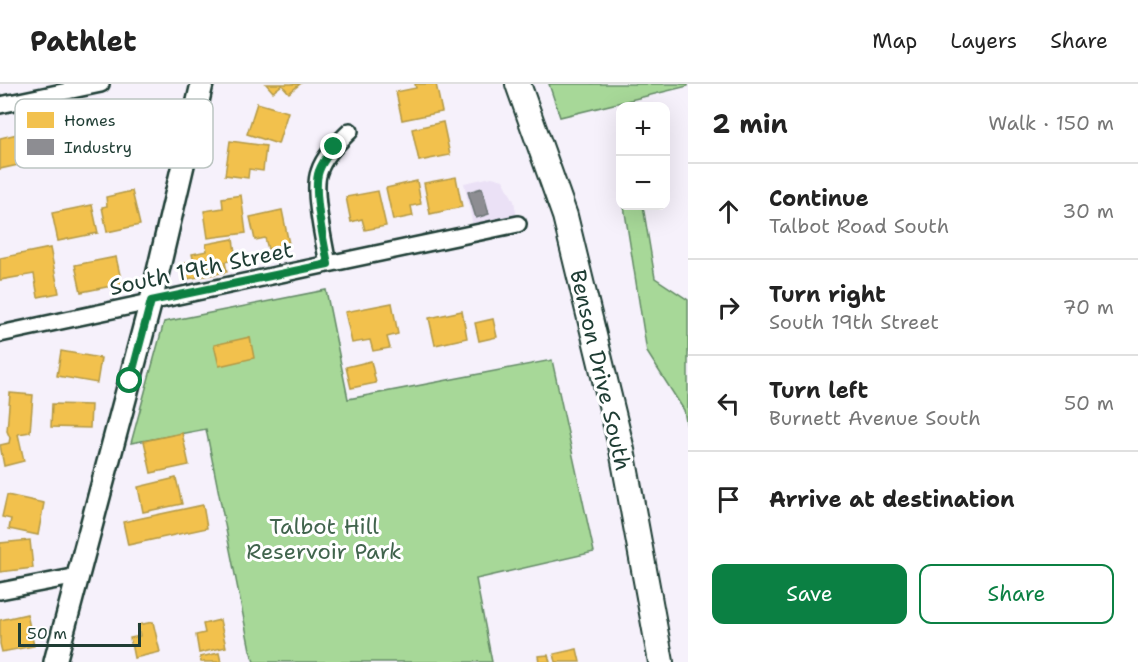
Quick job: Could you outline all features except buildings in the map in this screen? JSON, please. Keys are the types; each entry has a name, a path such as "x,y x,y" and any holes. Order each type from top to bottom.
{"main road":[{"name":"Benson Drive South","path":"518,84 565,216 622,450 661,662"}],"street":[{"path":"29,99 101,84"},
{"path":"198,99 202,84"},
{"path":"0,105 15,102"},
{"path":"328,264 316,188 318,172 334,147 350,131"},
{"path":"55,662 151,301 182,168"},
{"name":"South 19th Street","path":"0,334 518,224"},
{"path":"0,591 78,576"}],"shaded area":[{"path":"492,177 503,180 514,201 517,218 473,226 464,183"}],"green space":[{"path":"549,84 688,84 688,86 560,117"},
{"path":"625,210 644,210 655,278 688,300 688,433 684,410 647,352"},
{"name":"Talbot Hill Reservoir Park","path":"326,290 348,399 552,360 594,552 476,579 492,662 254,662 206,429 131,443 164,322"}],"route":[{"path":"130,381 151,301 328,264 316,188 318,172 334,147"}]}
